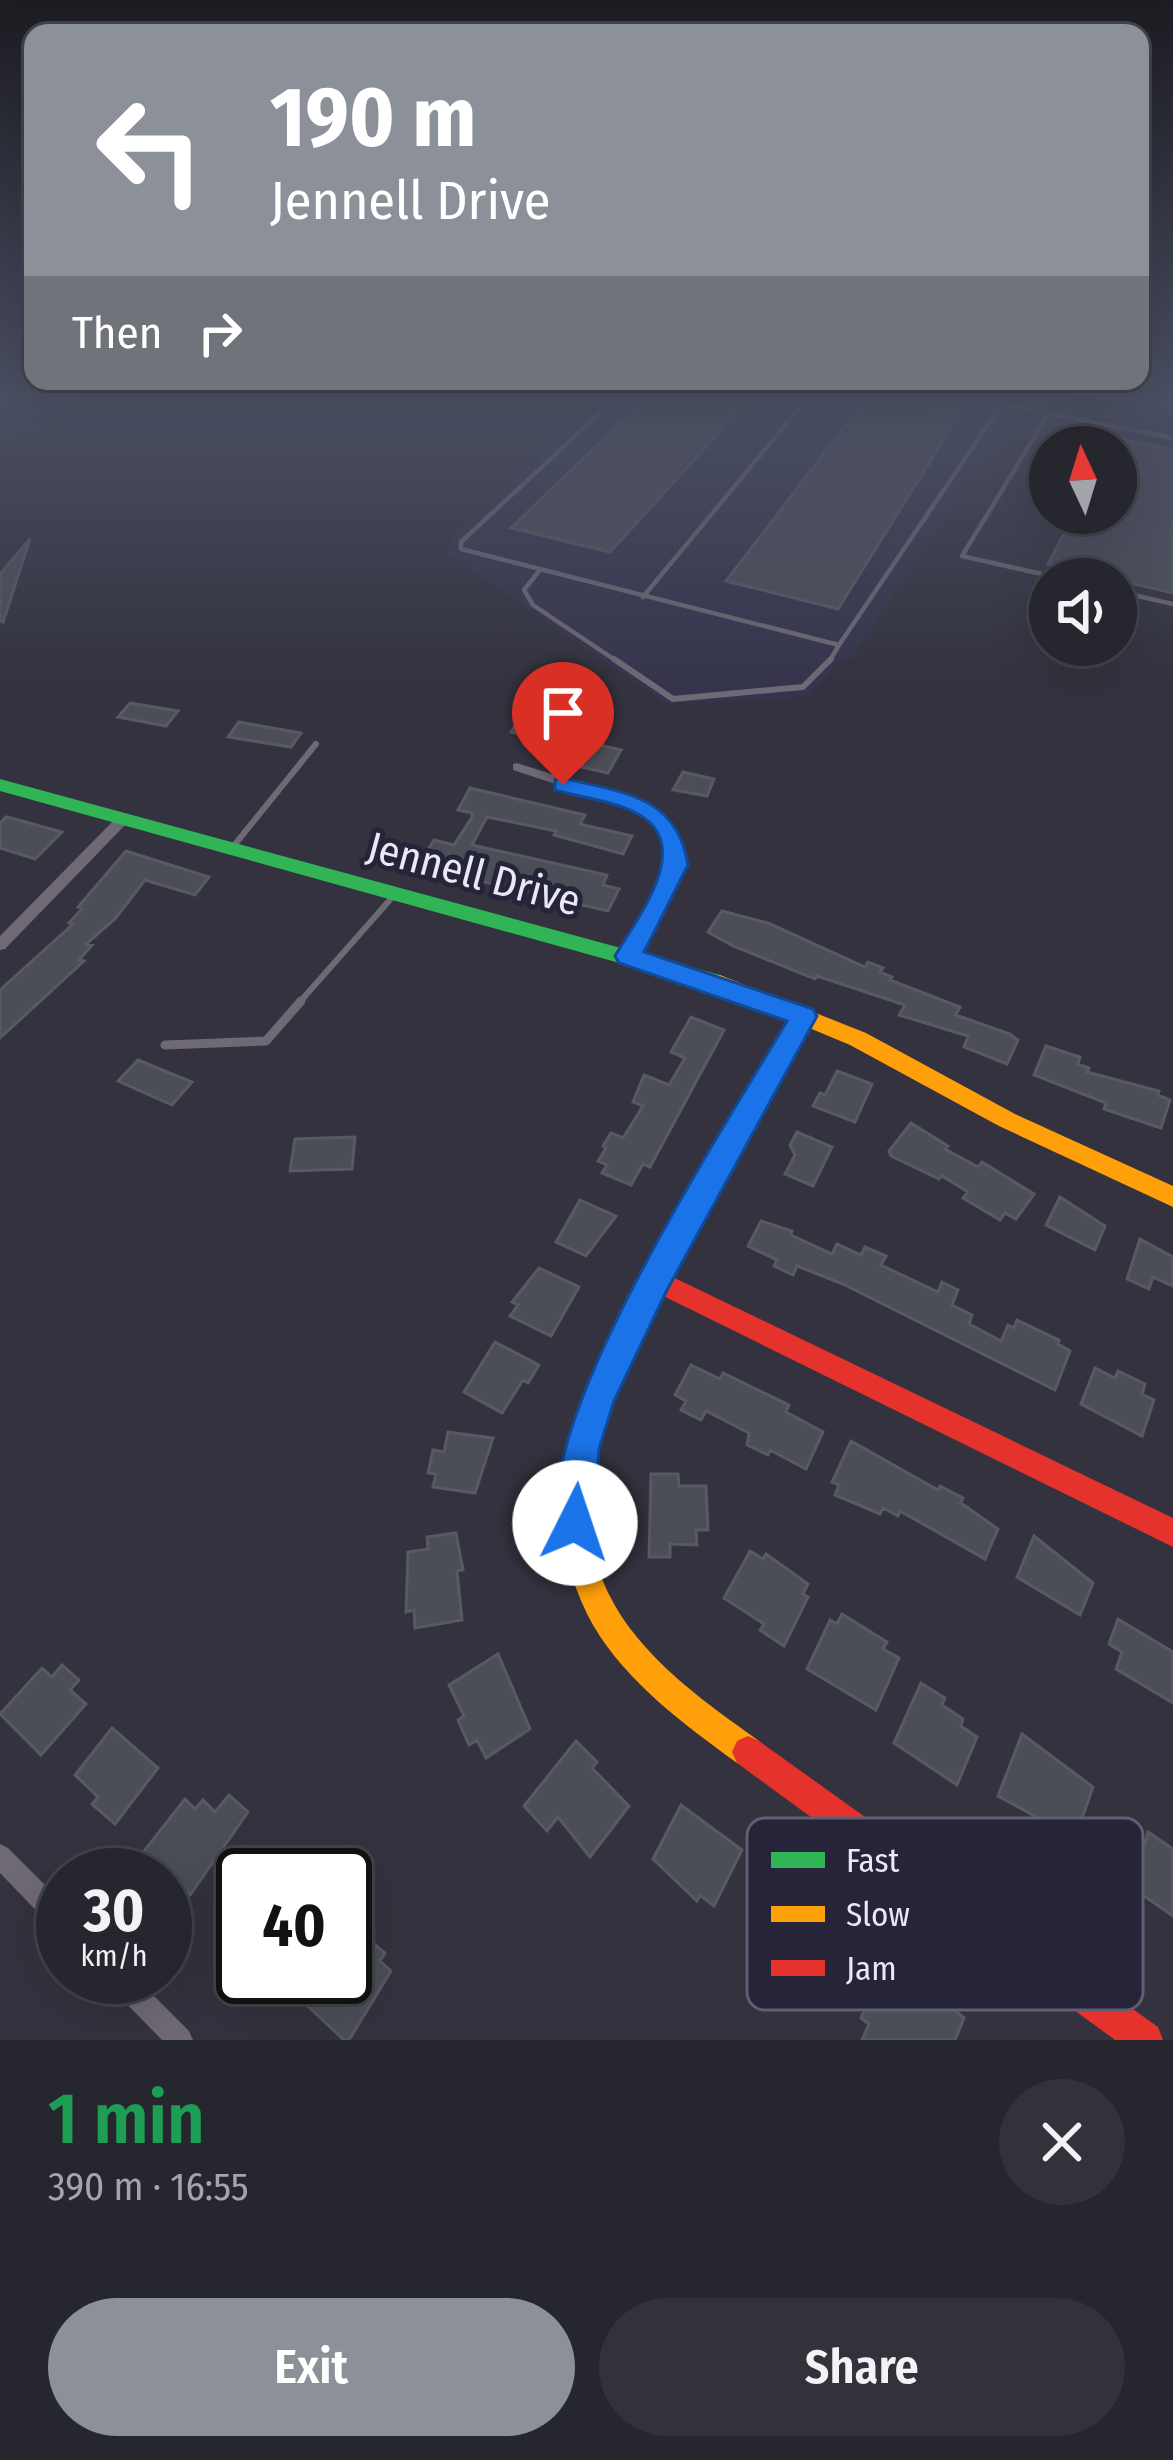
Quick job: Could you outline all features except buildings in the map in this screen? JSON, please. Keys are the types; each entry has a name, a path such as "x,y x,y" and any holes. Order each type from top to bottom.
{"street":[{"path":"517,767 646,809 666,827 676,865 628,956"},
{"name":"Jennell Drive","path":"0,785 628,956 803,1016 919,1070 1042,1137 1173,1197"},
{"path":"0,945 123,819"},
{"path":"803,1016 656,1280 598,1398 581,1449 575,1523 591,1590 634,1655 681,1703 839,1818"},
{"path":"656,1280 1173,1533"},
{"path":"0,1856 36,1893"},
{"path":"145,2004 180,2040"},
{"path":"1104,2010 1145,2040"}],"lane":[{"path":"511,495 461,542 469,554 839,645"},
{"path":"644,597 728,495"},
{"path":"538,571 524,590 533,605 673,699 803,687 826,668 940,495"},
{"path":"999,495 962,556 1029,571"},
{"path":"1137,596 1173,604"},
{"path":"231,849 316,745"},
{"path":"165,1045 266,1041 397,892"}],"shaded area":[{"path":"498,495 958,495 850,660 840,660 808,697 667,704 446,553 452,538"}],"traffic: fast":[{"path":"0,785 720,983"}],"traffic: slow":[{"path":"720,983 858,1039 1007,1120 1173,1197"},
{"path":"748,1752 659,1681 604,1615 580,1555 576,1481 587,1429 613,1366 803,1016"}],"traffic: jam":[{"path":"656,1280 1173,1533"},
{"path":"748,1752 839,1818"},
{"path":"1104,2010 1145,2040"}],"route":[{"path":"563,785 646,809 666,827 673,843 676,865 669,884 628,956 803,1016 656,1280 598,1398 581,1449 575,1523"}]}
